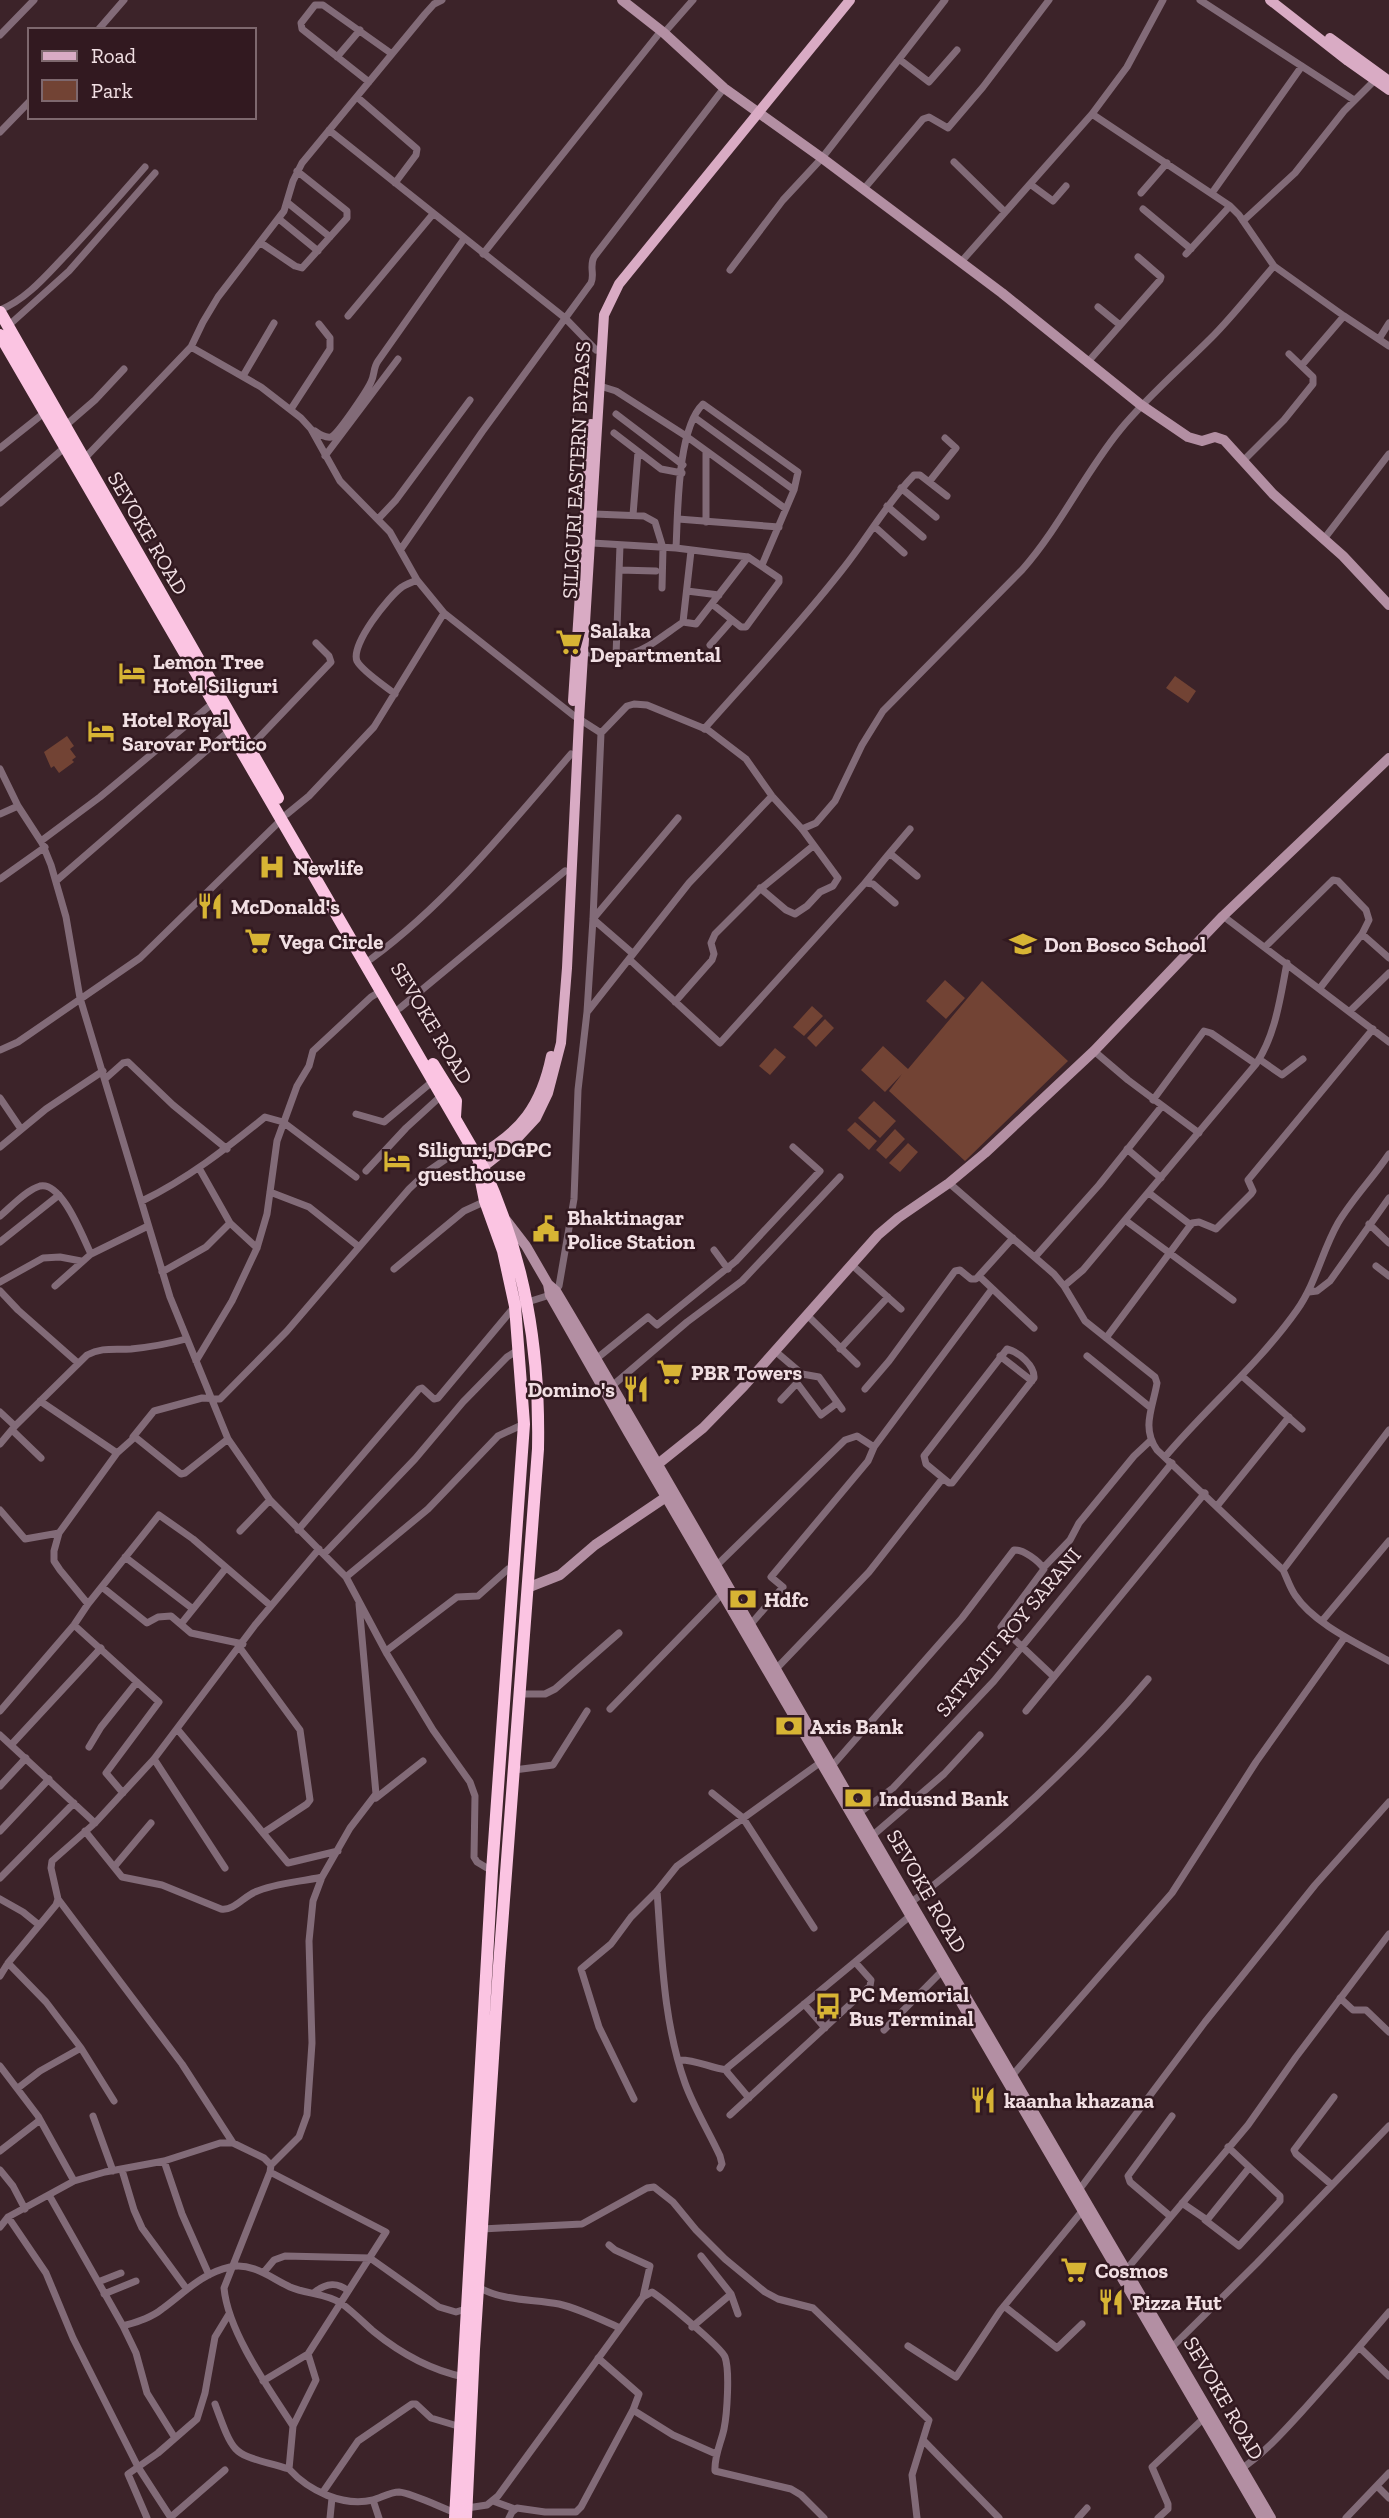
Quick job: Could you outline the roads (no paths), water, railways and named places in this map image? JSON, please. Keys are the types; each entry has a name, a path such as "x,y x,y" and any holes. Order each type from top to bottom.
{"highway":[{"name":"SEVOKE ROAD","path":"0,311 4,330 44,413 229,731 456,1101 455,1117"},
{"name":"SEVOKE ROAD","path":"4,330 65,425 249,748 284,817 381,990 455,1117"},
{"path":"455,1117 480,1161 503,1251 521,1304 536,1369 538,1420 535,1494 513,1770 478,2287 472,2308 464,2377 461,2514"},
{"path":"461,2514 492,1871 524,1424 519,1350 521,1270 503,1217 491,1200"}],"main road":[{"path":"622,0 663,32 724,88 961,261 1141,405 1195,440 1219,437 1273,494 1324,538 1389,605"},
{"name":"SILIGURI EASTERN BYPASS","path":"480,1161 523,1123 535,1105 546,1077 554,1042 571,754 583,652 594,514 604,315 613,294 842,0"},
{"name":"SILIGURI EASTERN BYPASS","path":"480,1161 510,1146 536,1118 555,1073 561,1043 599,315 611,286 850,0"},
{"path":"1270,0 1389,90"},
{"path":"1281,0 1389,81"},
{"path":"654,1467 702,1428 886,1227 949,1183 985,1153 1094,1051 1223,916 1389,758"},
{"name":"SEVOKE ROAD","path":"503,1217 526,1246 713,1568 723,1593 859,1813 942,1971 1010,2078"},
{"name":"SEVOKE ROAD","path":"551,1290 612,1387 654,1467 666,1497 751,1624 821,1762 1076,2192 1126,2270 1204,2418 1271,2518"},
{"path":"527,1588 560,1575 595,1545 666,1497"},
{"name":"SEVOKE ROAD","path":"1076,2192 1083,2210 1239,2470 1262,2518"}],"street":[{"path":"0,35 34,0"},
{"path":"100,28 124,0"},
{"path":"84,459 191,347 218,297 279,219 288,203 297,171 434,4 442,0"},
{"path":"483,254 663,32 694,0"},
{"path":"730,270 783,200 822,158 945,0"},
{"path":"863,190 923,119 929,117 948,128 1049,0"},
{"path":"961,261 1092,114 1127,67 1163,0"},
{"path":"1199,0 1354,100"},
{"path":"369,82 303,29 301,23 319,4 392,54"},
{"path":"337,57 360,30"},
{"path":"899,59 929,82 957,50"},
{"path":"1212,193 1302,66"},
{"path":"1243,221 1295,173 1354,100 1375,80"},
{"path":"401,549 593,279 591,266 594,257 724,88"},
{"path":"357,97 418,149 395,183"},
{"path":"0,132 28,103"},
{"path":"1092,114 1230,206 1274,266 1389,346"},
{"path":"329,130 565,318 596,350"},
{"path":"954,162 1005,212"},
{"path":"1142,193 1167,163"},
{"path":"0,311 22,297 44,277 92,228 145,167"},
{"path":"261,243 299,268 306,265 348,213 297,171"},
{"path":"4,330 69,271 155,173"},
{"path":"1030,184 1053,201 1066,186"},
{"path":"288,203 330,237"},
{"path":"1143,209 1189,251 1230,206"},
{"path":"348,316 433,214"},
{"path":"279,219 318,251"},
{"path":"311,429 328,437 333,436 371,382 378,360 464,239"},
{"path":"1087,363 1161,278 1138,257"},
{"path":"802,830 816,823 835,801 862,745 889,704 999,596 1037,553 1101,454 1141,405 1212,337 1274,266"},
{"path":"1098,307 1120,325"},
{"path":"1302,365 1343,316"},
{"path":"243,376 274,323"},
{"path":"1378,339 1389,323"},
{"path":"291,409 330,349 330,338 319,324"},
{"path":"191,347 243,376 291,409 311,429 340,481 379,518 401,549 417,580 444,613 576,717 601,733"},
{"path":"1242,461 1284,420 1313,384 1313,377 1289,354"},
{"path":"325,456 398,359"},
{"path":"65,425 95,400 124,369"},
{"path":"600,386 616,391 686,436 786,509"},
{"path":"379,518 396,500 470,400"},
{"path":"676,548 686,436 701,406 706,405 794,468 799,477 762,565"},
{"path":"0,448 44,413"},
{"path":"616,414 682,469"},
{"path":"694,417 794,490"},
{"path":"614,433 662,469 682,469"},
{"path":"929,482 956,448 945,438"},
{"path":"0,503 64,448"},
{"path":"706,451 706,522"},
{"path":"633,515 638,452"},
{"path":"1324,538 1389,454"},
{"path":"704,729 817,601 901,488 916,474 947,496"},
{"path":"901,488 936,517"},
{"path":"887,506 923,537"},
{"path":"594,514 649,517 655,522 663,548 662,588"},
{"path":"678,519 779,527"},
{"path":"874,526 904,553"},
{"path":"592,543 748,556 779,578 779,582 746,627 741,627 712,604"},
{"path":"616,656 620,545"},
{"path":"583,652 616,656 635,654 683,621 691,551"},
{"path":"683,621 696,624 748,556"},
{"path":"619,570 656,571"},
{"path":"395,694 358,663 356,656 363,636 387,602 403,587 417,580"},
{"path":"687,591 719,595"},
{"path":"0,1050 18,1042 140,958 284,817 309,796 373,727 444,613"},
{"path":"710,645 732,620"},
{"path":"249,748 331,662 330,656 316,643"},
{"path":"0,878 213,703"},
{"path":"298,1530 419,1389 422,1388 435,1399 438,1398 521,1304 551,1290 560,1279 573,1199 578,1090 587,1012 593,919 601,733 626,706 647,705 721,738 746,759 772,796 837,875 838,881 834,886 820,892 795,914 786,910 761,888"},
{"path":"56,881 229,731"},
{"path":"371,959 413,927 451,889 571,754"},
{"path":"0,769 18,806 43,844 56,881 66,917 80,998 162,1272 186,1339 228,1438 270,1500 346,1577 433,1730 474,1788 474,1857 477,1862 492,1871"},
{"path":"587,1012 689,883 772,796"},
{"path":"0,814 18,806"},
{"path":"593,919 678,818"},
{"path":"593,919 715,1041 723,1042 910,829"},
{"path":"675,1002 712,960 712,939 761,888 813,846"},
{"path":"888,855 893,856 917,876"},
{"path":"400,1008 565,871"},
{"path":"1265,947 1335,880 1358,901 1368,914 1369,920 1362,934 1320,988"},
{"path":"865,883 873,884 895,903"},
{"path":"1223,916 1389,1042"},
{"path":"1362,934 1389,958"},
{"path":"1064,1286 1083,1270 1258,1062 1269,1042 1286,963"},
{"path":"1350,1011 1389,973"},
{"path":"196,1361 232,1301 257,1248 270,1192 277,1141 313,1051 381,990"},
{"path":"1347,1054 1372,1028"},
{"path":"1106,1338 1191,1224 1199,1222 1216,1229 1251,1194 1253,1191 1248,1180 1372,1028"},
{"path":"1153,1100 1204,1031 1282,1075 1303,1059"},
{"path":"1094,1051 1153,1100 1199,1133"},
{"path":"0,1147 46,1109 128,1062 173,1105 227,1149"},
{"path":"356,1114 384,1122 433,1081"},
{"path":"366,1171 442,1095"},
{"path":"0,1098 21,1129"},
{"path":"1035,1257 1161,1106"},
{"path":"142,1201 168,1189 227,1149 265,1117 284,1122 356,1177"},
{"path":"88,1604 54,1561 54,1551 59,1533 117,1453 154,1411 211,1397 220,1399 246,1376 287,1331 418,1180 469,1143"},
{"path":"596,1359 648,1317 657,1325 728,1269 820,1171 793,1147"},
{"path":"1127,1149 1161,1178"},
{"path":"1165,1457 1194,1422 1242,1376 1295,1313 1309,1292 1337,1224 1389,1154"},
{"path":"199,1168 230,1223 257,1248"},
{"path":"612,1387 670,1335 742,1281 840,1177"},
{"path":"949,1183 1035,1257 1064,1286 1080,1315 1157,1380 1148,1423 1150,1441 1283,1570 1294,1595 1322,1621 1389,1661"},
{"path":"0,1216 30,1191 47,1186 63,1199 91,1254"},
{"path":"270,1192 309,1207 358,1246"},
{"path":"1149,1193 1191,1224"},
{"path":"0,1242 59,1195"},
{"path":"1309,1292 1317,1291 1330,1280 1389,1198"},
{"path":"394,1269 464,1211 491,1200"},
{"path":"1125,1220 1233,1300"},
{"path":"162,1272 206,1247 230,1223"},
{"path":"1369,1224 1389,1243"},
{"path":"55,1286 91,1254 148,1226"},
{"path":"865,1389 955,1271 960,1270 972,1280 979,1276 1013,1238"},
{"path":"714,1250 728,1269"},
{"path":"0,1282 43,1258 60,1257 81,1261"},
{"path":"851,1264 901,1308"},
{"path":"1376,1266 1389,1276"},
{"path":"979,1276 1034,1328"},
{"path":"751,1624 783,1587 771,1577 869,1461 874,1447 992,1289"},
{"path":"0,1291 78,1363"},
{"path":"840,1349 888,1297"},
{"path":"807,1315 857,1364"},
{"path":"0,1444 87,1355 100,1348 158,1346 186,1339"},
{"path":"1007,1349 1015,1352 1034,1370 1032,1381 952,1483 926,1464 924,1456 1007,1349"},
{"path":"0,1976 38,1925 57,1905 52,1861 95,1823 154,1759 271,1606 407,1468 463,1402 507,1357 519,1350"},
{"path":"775,1351 805,1375 819,1377 840,1406 821,1415 797,1383"},
{"path":"1000,1356 1032,1381"},
{"path":"1087,1356 1151,1408"},
{"path":"782,1400 805,1375"},
{"path":"1242,1376 1302,1429"},
{"path":"40,1401 117,1453"},
{"path":"0,1412 41,1458"},
{"path":"1217,1506 1289,1417"},
{"path":"346,1577 428,1509 498,1436 524,1424"},
{"path":"1283,1570 1389,1430"},
{"path":"713,1568 845,1440 857,1436 874,1447"},
{"path":"133,1437 181,1474 228,1438"},
{"path":"1054,1677 1001,1625 1044,1567 1070,1541 1079,1523 1133,1456 1150,1441"},
{"name":"SATYAJIT ROY SARANI","path":"859,1813 883,1797 994,1681 1172,1463"},
{"path":"776,1669 869,1572 943,1479"},
{"path":"1026,1711 1205,1493"},
{"path":"240,1531 270,1500"},
{"path":"0,1510 25,1539 59,1533"},
{"path":"1,1707 74,1625 125,1557 161,1515 271,1606"},
{"path":"1322,1621 1389,1541"},
{"path":"832,1766 961,1618 1014,1550 1020,1550 1044,1567"},
{"path":"125,1557 193,1609"},
{"path":"181,1624 226,1568"},
{"path":"386,1651 457,1597 478,1596 508,1570 515,1568"},
{"path":"102,1587 147,1623 157,1617 171,1616 192,1633 242,1646 300,1730 309,1785 308,1802 263,1833"},
{"path":"611,1709 723,1593"},
{"path":"359,1600 375,1798"},
{"path":"74,1625 159,1704 106,1773 123,1793"},
{"path":"519,1694 545,1694 555,1689 619,1633"},
{"path":"1010,2078 1172,1893 1255,1762 1345,1637"},
{"path":"11,1745 101,1648"},
{"path":"727,2070 855,1962 908,1909 1058,1777 1106,1729 1148,1679"},
{"path":"89,1747 138,1682"},
{"path":"513,1770 556,1763 587,1711"},
{"path":"178,1730 288,1863 338,1850"},
{"path":"872,1836 944,1774 980,1734"},
{"path":"1,1738 95,1823"},
{"path":"0,1786 26,1758"},
{"path":"154,1759 225,1868"},
{"path":"293,2426 263,2381 229,2314 224,2288 271,2168 299,2137 307,2115 312,2043 310,1920 313,1901 322,1877 349,1828 375,1798 423,1761"},
{"path":"634,2099 599,2027 581,1970 611,1944 631,1917 677,1867 821,1762"},
{"path":"0,1831 49,1779"},
{"path":"712,1793 743,1818 814,1928"},
{"path":"1076,2192 1205,2022 1315,1885 1389,1802"},
{"path":"0,1878 74,1803"},
{"path":"114,1867 151,1823"},
{"path":"85,1831 125,1879 162,1885 225,1910 263,1889 322,1877"},
{"path":"657,1891 662,1970 678,2060 686,2085 722,2161 720,2168"},
{"path":"0,1899 23,1912 38,1925"},
{"path":"58,1899 89,1937 181,2064 233,2143"},
{"path":"1126,2270 1248,2125 1389,1934"},
{"path":"730,2115 871,1984 871,1980 855,1962"},
{"path":"8,1963 46,2002 81,2048 114,2101"},
{"path":"884,2030 942,1971"},
{"path":"1340,1998 1353,2010 1366,2010 1389,2032"},
{"path":"804,2004 825,2028"},
{"path":"18,2088 40,2071 81,2048"},
{"path":"678,2060 694,2059 717,2069 727,2070 749,2098"},
{"path":"0,2066 40,2120 74,2181"},
{"path":"1332,2185 1294,2150 1334,2097"},
{"path":"93,2116 113,2171"},
{"path":"1170,2216 1130,2182 1128,2176 1172,2116"},
{"path":"0,2151 40,2120"},
{"path":"1169,2350 1389,2126"},
{"path":"0,2227 8,2217 74,2181 164,2161 220,2143 233,2143 264,2158 271,2168 385,2230 386,2233 308,2354 263,2381"},
{"path":"1182,2203 1239,2246 1279,2203 1280,2196 1228,2147"},
{"path":"164,2161 182,2214 209,2275"},
{"path":"1205,2220 1249,2168"},
{"path":"122,2169 142,2228 186,2288"},
{"path":"0,2170 13,2186 24,2209"},
{"path":"482,2229 582,2224 647,2188 654,2187 678,2207 725,2259 765,2292 774,2298 811,2307 929,2420 912,2475 917,2518"},
{"path":"49,2195 122,2326 136,2353 147,2393 175,2438"},
{"path":"908,2347 956,2377 1004,2306 1083,2210"},
{"path":"8,2217 46,2273 73,2338 138,2467 171,2518 225,2470"},
{"path":"215,2404 229,2444 240,2455 289,2469 332,2498 355,2503 398,2492 461,2514 493,2501 643,2297 650,2266 609,2245"},
{"path":"264,2272 274,2260 285,2256 370,2258 439,2306 456,2312 472,2308"},
{"path":"701,2256 730,2294 738,2314"},
{"path":"122,2326 155,2314 186,2288 232,2266 264,2272 292,2288 315,2292 341,2303 407,2355 423,2364 464,2377"},
{"path":"98,2282 121,2273"},
{"path":"104,2294 136,2281"},
{"path":"315,2292 330,2285 342,2286 348,2291"},
{"path":"478,2287 489,2294 573,2308 620,2328"},
{"path":"643,2297 653,2292 716,2346 725,2357 724,2429 714,2469 718,2473 791,2489 824,2518"},
{"path":"692,2327 730,2294"},
{"path":"1004,2306 1057,2348 1082,2324"},
{"path":"1239,2470 1292,2423 1389,2312"},
{"path":"147,2518 128,2474 175,2438 198,2416 215,2337 229,2314"},
{"path":"1360,2348 1389,2376"},
{"path":"289,2469 293,2426 316,2380 308,2354"},
{"path":"493,2501 515,2509 545,2512 579,2510 633,2410 638,2391 598,2358"},
{"path":"323,2492 358,2441 412,2404 416,2404 431,2418 462,2427"},
{"path":"633,2410 673,2435 716,2454"},
{"path":"1157,2518 1168,2509 1168,2504 1152,2467 1204,2418"},
{"path":"924,2441 999,2518"},
{"path":"1346,2518 1389,2473"},
{"path":"1377,2486 1389,2498"},
{"path":"330,2518 332,2498"},
{"path":"373,2500 379,2518"},
{"path":"1079,2518 1087,2508"},
{"path":"509,2518 515,2509"}],"place":[{"name":"Salaka Departmental","path":"569,642"},
{"name":"Lemon Tree Hotel Siliguri","path":"132,673"},
{"name":"Hotel Royal Sarovar Portico","path":"101,731"},
{"name":"Newlife","path":"272,867"},
{"name":"McDonald's","path":"210,906"},
{"name":"Vega Circle","path":"258,941"},
{"name":"Don Bosco School","path":"1023,944"},
{"name":"Siliguri, DGPC guesthouse","path":"397,1161"},
{"name":"Bhaktinagar Police Station","path":"546,1229"},
{"name":"PBR Towers","path":"670,1372"},
{"name":"Domino's","path":"636,1389"},
{"name":"Hdfc","path":"743,1599"},
{"name":"Axis Bank","path":"789,1726"},
{"name":"Indusnd Bank","path":"858,1798"},
{"name":"PC Memorial Bus Terminal","path":"828,2006"},
{"name":"kaanha khazana","path":"983,2100"},
{"name":"Cosmos","path":"1074,2270"},
{"name":"Pizza Hut","path":"1111,2302"}]}
